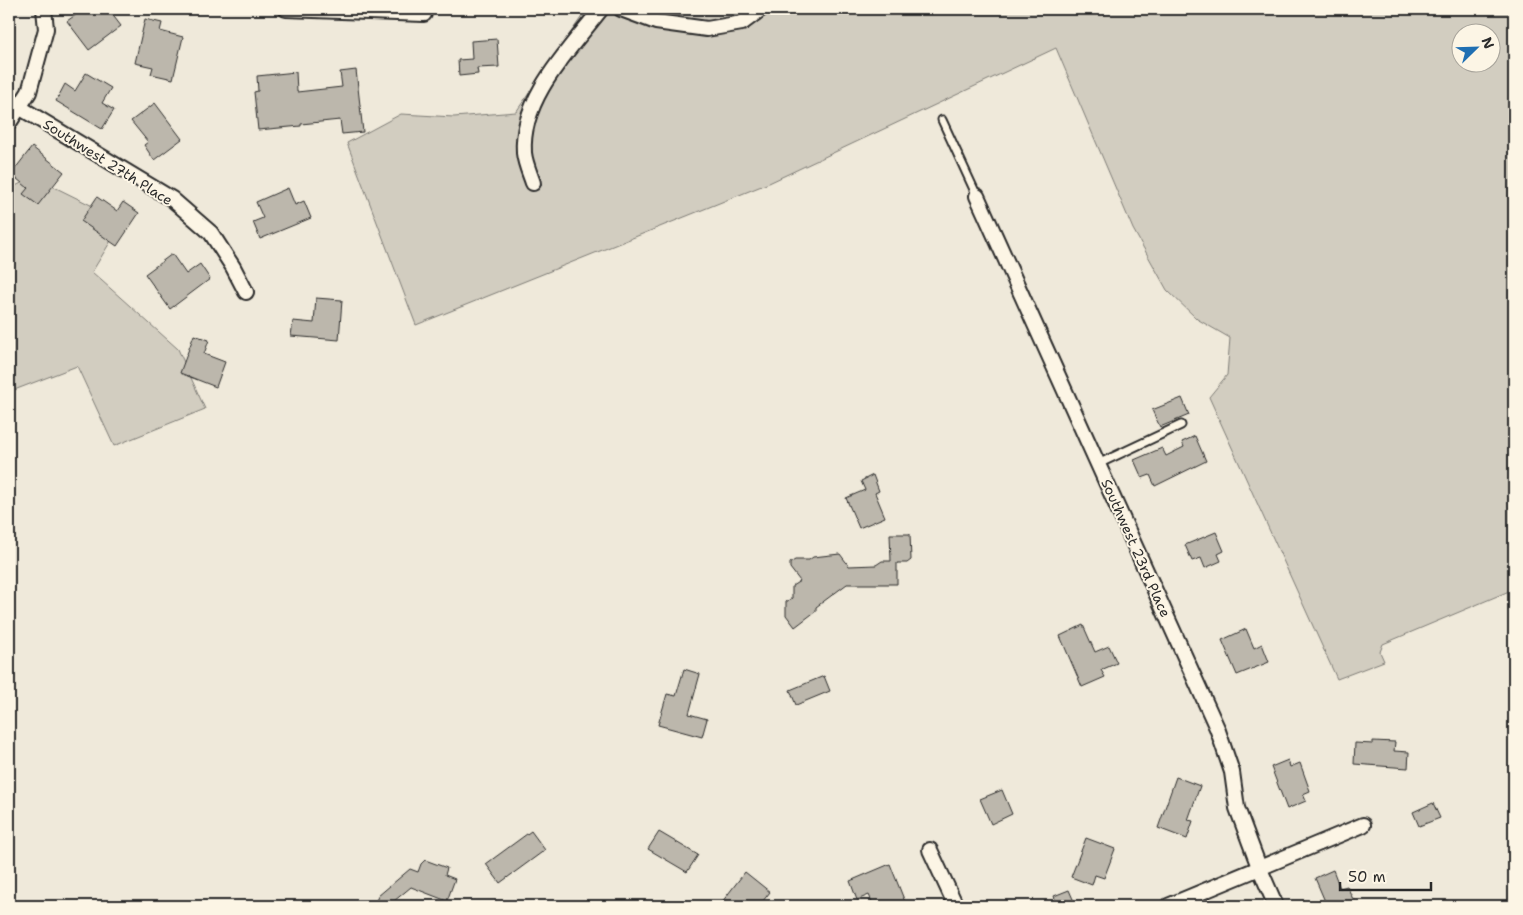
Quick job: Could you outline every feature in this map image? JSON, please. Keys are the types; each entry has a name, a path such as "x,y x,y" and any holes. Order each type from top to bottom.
{"street":[{"path":"9,123 29,92 46,28 44,9"},
{"path":"286,9 424,14"},
{"path":"533,183 524,154 526,128 535,98 601,9"},
{"path":"621,9 656,22 707,29 742,24 761,9"},
{"name":"Southwest 27th Place","path":"19,107 172,199 211,233 233,267 246,292"},
{"name":"Southwest 23rd Place","path":"977,196 1217,728 1232,772 1237,808 1276,906"},
{"path":"1168,906 1363,825"},
{"path":"930,850 956,906"}],"lane":[{"path":"942,120 977,196"},
{"path":"1098,464 1181,425"}],"shaded area":[{"path":"587,9 1514,9 1514,589 1383,644 1380,652 1384,661 1337,679 1209,397 1227,375 1230,338 1197,319 1167,290 1133,229 1056,48 769,183 416,325 347,143 401,114 454,117 516,112"},
{"path":"34,177 123,221 92,272 178,349 205,409 114,446 77,366 9,392 9,189"}],"building":[{"path":"84,9 108,9 121,26 89,50 67,21"},
{"path":"145,19 162,23 160,31 183,37 173,79 151,74 153,67 135,63"},
{"path":"497,39 499,67 477,68 478,74 459,76 458,60 472,59 471,41"},
{"path":"356,70 363,132 342,134 340,120 258,130 254,92 258,91 257,76 296,72 297,92 342,87 340,72"},
{"path":"86,73 111,88 102,103 114,110 102,129 56,101 65,84 75,91"},
{"path":"155,103 182,139 154,160 144,145 148,142 131,121"},
{"path":"32,147 64,172 38,205 23,194 28,188 11,174"},
{"path":"288,188 295,205 304,201 311,218 260,239 253,222 263,218 256,202"},
{"path":"97,197 117,211 123,202 139,213 117,246 81,221"},
{"path":"172,254 186,274 200,264 210,279 170,309 145,274"},
{"path":"316,298 342,300 339,340 291,336 293,321 314,323"},
{"path":"194,335 209,340 204,354 225,362 216,387 180,373"},
{"path":"1182,398 1189,415 1160,427 1152,410"},
{"path":"1195,436 1206,461 1155,486 1150,475 1142,478 1134,460 1162,448 1166,456 1184,447 1182,442"},
{"path":"873,475 879,491 875,493 885,517 859,528 846,498 865,490 861,481"},
{"path":"1216,532 1224,551 1218,554 1221,561 1205,568 1201,558 1192,561 1185,545"},
{"path":"890,534 910,534 911,560 907,563 897,563 897,584 847,584 816,607 816,611 795,627 786,615 786,602 792,598 792,586 800,581 790,568 790,563 795,560 809,560 813,557 840,554 849,566 876,565 882,561 891,561"},
{"path":"1083,625 1095,652 1109,646 1117,663 1101,670 1105,677 1082,687 1060,636"},
{"path":"1246,629 1254,648 1262,644 1269,662 1237,675 1222,640"},
{"path":"684,669 700,674 689,714 707,719 702,737 658,725 667,694 676,696"},
{"path":"824,676 830,691 796,705 790,690"},
{"path":"1373,741 1395,742 1394,751 1409,752 1408,768 1354,764 1355,743 1373,744"},
{"path":"1288,760 1290,767 1300,763 1310,791 1303,794 1306,801 1287,809 1271,767"},
{"path":"1176,777 1200,786 1188,820 1193,821 1187,839 1158,828"},
{"path":"1002,790 1012,814 991,824 980,799"},
{"path":"1433,803 1440,818 1419,826 1413,812"},
{"path":"531,831 545,850 500,883 486,864"},
{"path":"659,832 698,855 687,872 648,849"},
{"path":"1086,838 1115,849 1104,878 1095,875 1092,885 1071,877"},
{"path":"425,860 447,868 445,875 455,879 447,901 411,887 388,906 380,906 376,901 378,896 410,869 418,872"},
{"path":"890,864 905,902 895,906 874,906 869,895 857,900 850,881"},
{"path":"1333,870 1340,888 1347,886 1356,906 1327,906 1315,878"},
{"path":"745,872 770,892 759,906 727,906 722,902"},
{"path":"1069,890 1076,906 1058,906 1054,896"}]}
